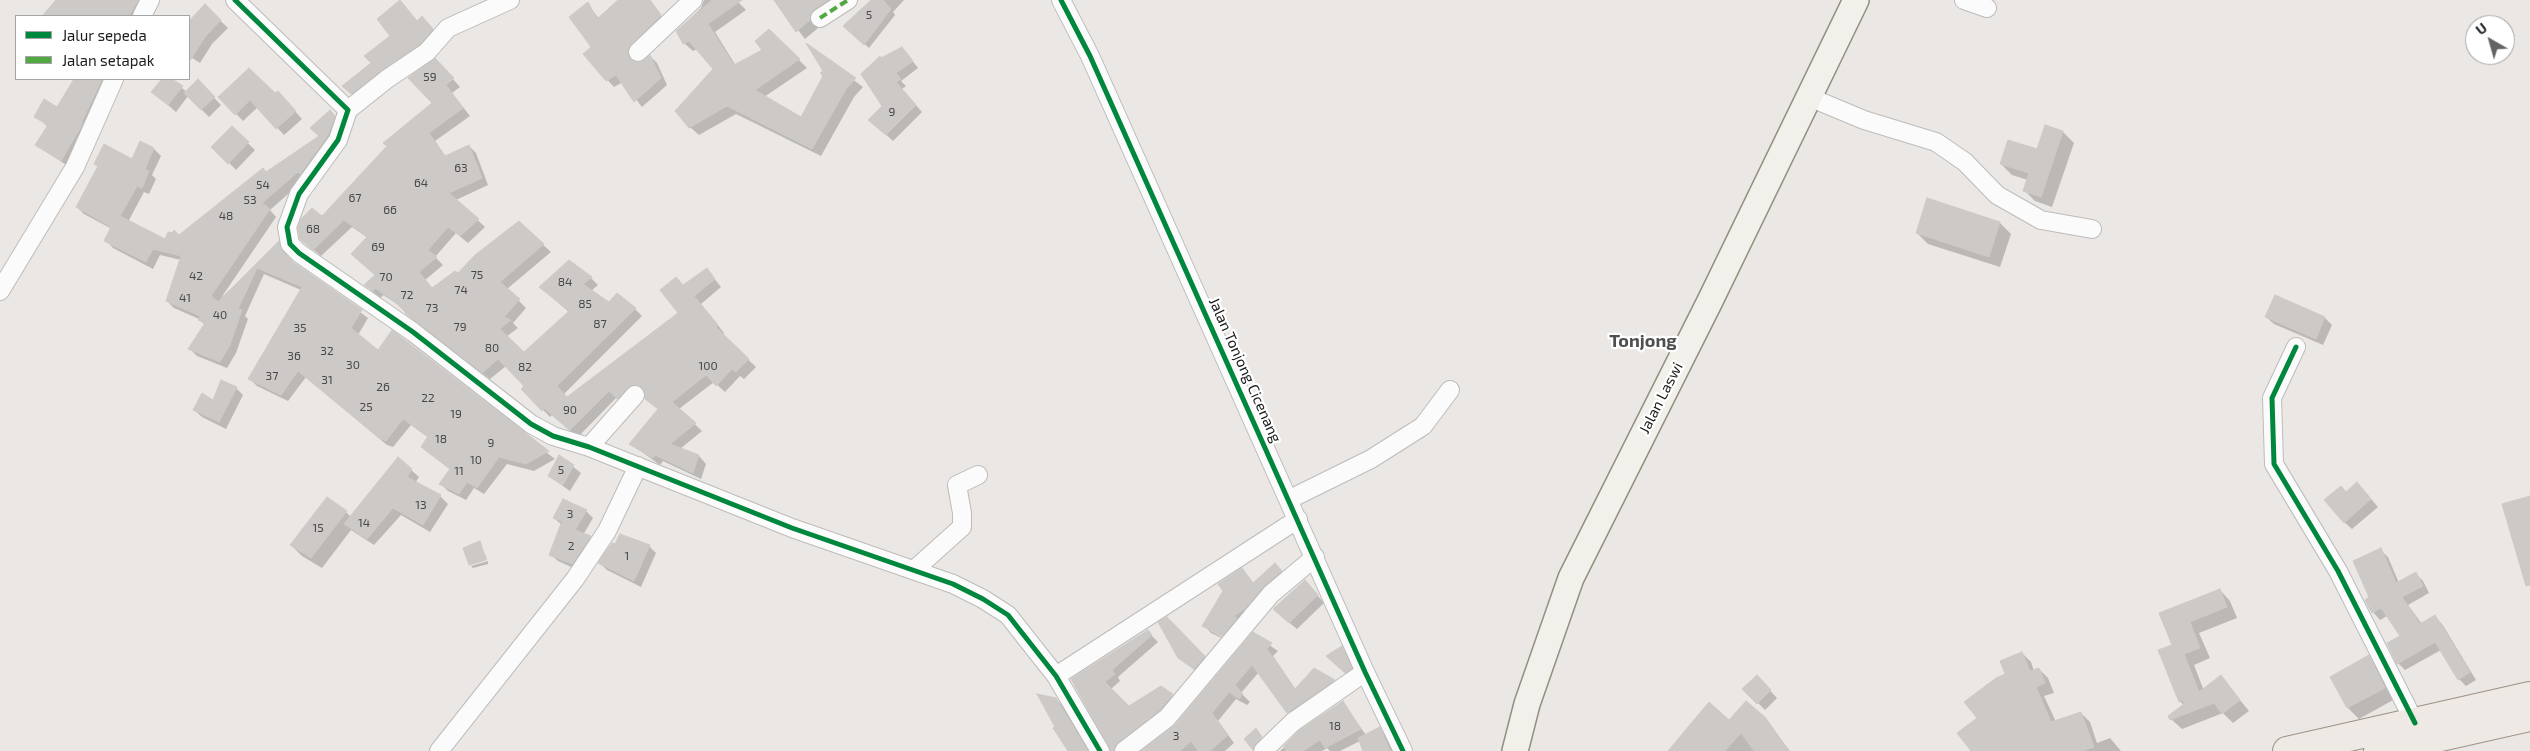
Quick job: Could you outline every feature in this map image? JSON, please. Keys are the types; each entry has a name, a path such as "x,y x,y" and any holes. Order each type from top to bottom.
{"main road":[{"name":"Jalan Laswi","path":"1515,751 1527,704 1571,578 1710,301 1856,0"},
{"path":"2287,751 2530,696"},
{"path":"2378,751 2530,717"}],"street":[{"path":"142,15 150,0"},
{"path":"234,0 348,110"},
{"path":"510,0 448,28 427,52 387,78 348,110 338,140 299,194 287,227 290,244 299,253 413,332 531,424 553,436 589,447 792,528 953,584 1008,615 1056,676 1100,751"},
{"path":"638,52 693,0"},
{"path":"820,18 848,0"},
{"name":"Jalan Tonjong Cicenang","path":"1061,0 1090,56 1140,172 1290,499 1365,672 1403,751"},
{"path":"1964,0 1987,8"},
{"path":"0,291 75,167 114,80"},
{"path":"1809,96 1864,120 1936,142 1965,162 1997,195 2042,220 2092,229"},
{"path":"2296,346 2272,398 2274,464 2338,571 2415,723"},
{"path":"1290,499 1371,459 1423,426 1450,390"},
{"path":"589,447 634,395"},
{"path":"439,751 575,580 607,531 638,466"},
{"path":"914,570 962,527 962,513 957,485 978,475"},
{"path":"1056,676 1298,519"},
{"path":"1124,751 1167,718 1271,594 1315,557"},
{"path":"1263,751 1293,722 1365,672"}],"building":[{"path":"56,0 138,0 130,15 43,15"},
{"path":"400,0 417,21 422,16 433,29 420,44 351,94 342,86 371,63 364,56 390,36 377,19"},
{"path":"618,0 650,0 661,15 628,49 630,59 635,62 641,62 650,55 661,78 634,102 616,75 606,81 583,54 591,47 569,17 588,2 597,19"},
{"path":"712,0 742,0 708,24 734,65 762,50 755,41 769,29 800,59 755,90 801,117 823,76 820,73 823,71 806,43 856,78 846,89 812,149 727,106 689,128 675,111 713,69 689,41 683,44 676,31"},
{"path":"774,0 828,0 814,9 810,20 796,32"},
{"path":"871,0 883,0 891,9 864,45 843,26"},
{"path":"205,4 221,20 205,37 190,60 190,20"},
{"path":"902,47 913,61 896,73 901,79 896,82 916,105 886,135 868,120 882,106 861,74 880,56 881,58"},
{"path":"435,58 454,78 446,85 463,108 429,133 445,156 469,145 482,178 449,193 479,219 460,236 448,227 428,250 437,257 419,272 432,288 455,271 458,273 475,255 519,221 544,244 500,282 520,299 504,317 511,320 500,329 524,352 568,312 567,309 539,287 569,260 592,277 583,284 609,302 617,293 636,308 557,386 567,397 678,313 660,290 676,277 683,285 707,268 715,279 694,296 718,325 716,327 749,359 736,372 732,369 716,386 706,375 672,402 696,423 670,444 699,455 693,473 655,455 653,458 629,444 658,409 645,399 645,392 642,387 631,385 617,399 609,391 570,430 544,408 542,411 521,389 524,386 498,359 482,373 405,313 406,311 388,297 375,288 373,291 364,285 375,275 351,254 367,237 344,220 313,250 300,239 298,228 301,219 312,208 322,216 387,146 383,143 432,103 408,78"},
{"path":"249,68 275,93 278,91 296,111 276,129 250,100 235,115 218,97"},
{"path":"198,79 215,97 201,110 184,93"},
{"path":"73,80 102,80 82,121 82,125 61,161 35,145 48,125 34,117 44,99 57,107"},
{"path":"161,80 174,80 183,86 168,105 151,92"},
{"path":"330,110 335,116 328,135 300,174 298,172 262,203 270,209 211,296 218,302 279,241 282,251 293,262 362,310 351,328 378,350 392,330 549,451 526,464 499,457 477,488 467,482 459,494 439,484 450,469 421,447 428,436 403,419 386,441 379,438 298,371 281,395 248,379 302,287 257,268 238,309 242,310 230,345 220,362 188,349 205,323 198,320 200,316 166,301 181,256 153,249 146,262 104,241 111,227 76,207 98,166 94,164 104,144 132,159 140,141 154,148 145,169 149,171 142,188 137,186 120,216 165,239 168,232 172,233 174,230 179,235 263,168 266,172 319,136 310,128"},
{"path":"2045,125 2063,131 2041,197 2023,191 2029,173 2000,164 2008,140 2037,149"},
{"path":"232,126 249,142 228,164 211,147"},
{"path":"1927,198 2000,222 1989,257 1916,233"},
{"path":"2275,295 2325,317 2316,339 2265,317"},
{"path":"221,380 237,387 219,422 193,410 202,393 213,400"},
{"path":"559,455 574,465 563,485 548,476"},
{"path":"398,457 412,469 407,477 441,495 423,525 393,508 367,539 344,524"},
{"path":"2357,482 2371,499 2344,523 2324,500 2341,486 2346,492"},
{"path":"2530,496 2530,585 2526,586 2502,504"},
{"path":"327,497 347,511 311,558 290,545"},
{"path":"563,499 587,510 575,530 591,536 572,564 549,555 562,521 553,518"},
{"path":"620,534 650,545 634,581 598,563 612,543 615,544"},
{"path":"480,541 486,560 469,565 463,548"},
{"path":"2381,548 2396,583 2416,572 2423,586 2402,597 2420,624 2435,615 2470,672 2458,680 2435,642 2397,664 2387,643 2400,636 2381,608 2372,613 2365,600 2369,597 2353,561"},
{"path":"1275,563 1282,571 1263,587 1246,608 1234,616 1237,618 1222,636 1202,626 1223,591 1218,584 1242,568 1253,583"},
{"path":"1305,580 1318,595 1289,623 1273,609"},
{"path":"2220,589 2227,607 2190,622 2200,648 2184,654 2199,692 2221,675 2240,700 2222,714 2214,703 2170,720 2168,716 2184,704 2183,700 2179,702 2158,650 2172,645 2159,613"},
{"path":"1167,617 1205,656 1194,669 1178,658 1158,622"},
{"path":"1148,630 1152,635 1112,670 1115,674 1105,682 1129,706 1161,686 1173,694 1160,710 1118,743 1114,751 1111,751 1071,679"},
{"path":"1253,632 1272,643 1267,649 1295,689 1314,668 1335,680 1287,713 1252,665 1235,685 1243,694 1239,699 1229,692 1212,713 1228,735 1210,751 1198,751 1191,741 1180,751 1141,751 1175,725"},
{"path":"1342,646 1352,668 1345,673 1326,656"},
{"path":"2022,652 2030,671 2039,668 2045,683 2036,687 2051,722 2081,712 2094,747 2082,751 1971,751 1957,733 1977,718 1964,702 1996,678 2005,674 2000,661"},
{"path":"2369,655 2385,688 2347,708 2330,677"},
{"path":"1757,675 1771,690 1757,704 1742,689"},
{"path":"1037,694 1056,698 1088,751 1068,751 1053,728 1055,727"},
{"path":"1343,701 1361,729 1325,748 1320,740 1303,751 1286,751 1284,746 1300,730"},
{"path":"1746,701 1765,717 1789,751 1754,751 1741,733 1725,751 1668,751 1709,702 1729,720"},
{"path":"1380,727 1390,751 1363,751 1358,738"},
{"path":"1256,728 1262,737 1253,750 1244,739"}],"marked path":[{"path":"820,18 848,0"}],"cycle path":[{"path":"235,0 348,110 338,140 299,194 287,227 290,244 299,253 413,332 531,424 553,436 589,447 792,528 953,584 983,599 1008,615 1056,676 1100,751"},
{"path":"1061,0 1090,56 1365,672 1403,751"},
{"path":"2296,347 2272,398 2274,464 2338,571 2415,723"}],"district":[{"name":"Tonjong","path":"1643,341"}]}
